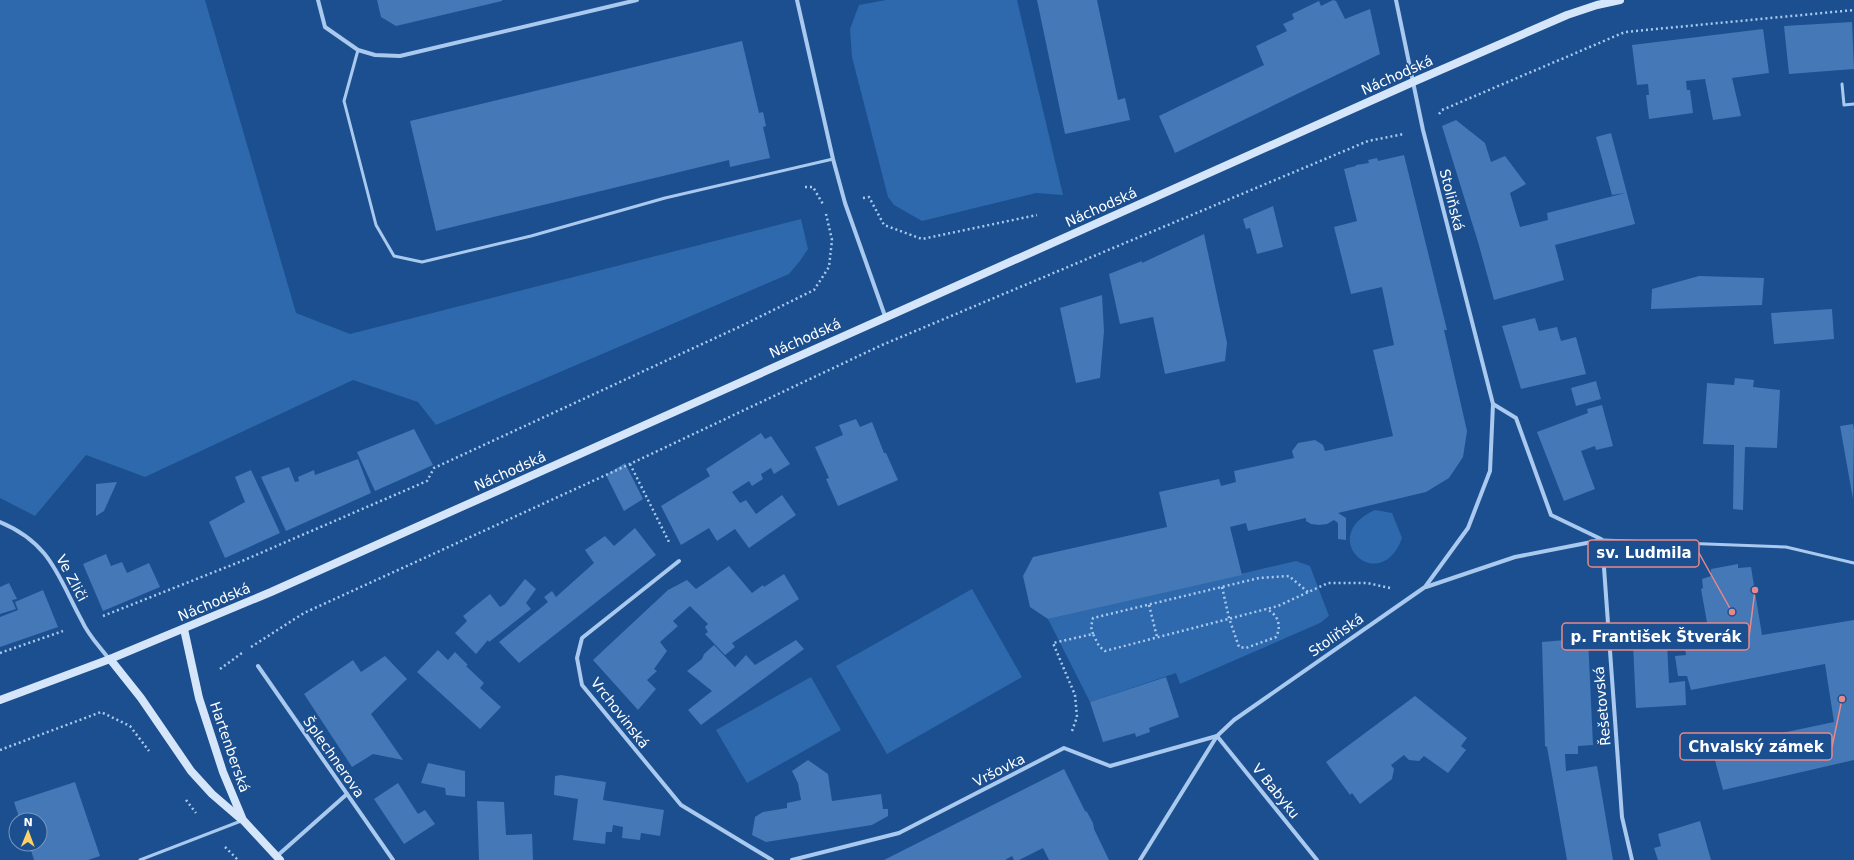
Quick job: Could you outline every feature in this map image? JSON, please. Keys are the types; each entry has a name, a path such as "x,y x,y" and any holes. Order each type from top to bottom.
{"main road":[{"name":"Náchodská","path":"0,700 110,659 184,629 600,446 885,316 1413,82 1596,3 1620,0"},
{"name":"Hartenberská","path":"184,629 199,698 218,760 243,820 278,858"},
{"path":"110,659 141,698 191,771 212,794 243,820"}],"street":[{"path":"318,0 325,27 358,50 375,54 400,56 637,0"},
{"path":"797,0 844,203 885,316"},
{"name":"Stoliňská","path":"1140,860 1217,736 1234,720 1425,587 1468,528 1490,471 1493,404 1423,130 1396,0"},
{"path":"1493,404 1516,418 1551,516 1602,540"},
{"name":"Ve Zliči","path":"0,522 14,528 32,540 46,554 61,578 82,623 110,659"},
{"path":"1425,587 1515,557 1602,540"},
{"name":"Řešetovská","path":"1602,540 1622,817 1632,860"},
{"name":"Vrchovinská","path":"679,561 582,638 577,658 582,685 680,805 772,860"},
{"name":"Šplechnerova","path":"258,666 393,860"},
{"path":"1064,748 1110,766 1217,736"},
{"name":"V Babyku","path":"1217,736 1318,860"},
{"name":"Vršovka","path":"792,860 899,833 1064,748"},
{"path":"278,858 347,794"}],"lane":[{"path":"358,50 344,101 376,225 394,256 422,262 531,236 665,198 833,159"},
{"path":"1842,84 1844,105 1854,104"},
{"path":"1602,540 1786,547 1854,563"},
{"path":"140,860 243,820"}],"path":[{"path":"250,647 304,613 630,464 882,345 1368,142 1423,130 1442,110 1625,32 1854,10"},
{"path":"103,616 242,561 427,481 434,468 739,327 814,290 829,267 832,240 825,208 813,187 788,186 788,169"},
{"path":"825,208 869,197 884,225 922,239 1037,214"},
{"path":"630,464 679,561"},
{"path":"1308,592 1289,576 1259,578 1093,618 1091,626 1099,646 1104,651 1278,606 1328,583 1367,584 1387,588 1425,587"},
{"path":"1222,588 1229,618 1239,647 1246,648 1276,637 1279,632 1279,624 1275,615 1265,609"},
{"path":"1149,605 1157,637"},
{"path":"0,653 63,631"},
{"path":"1064,748 1078,717 1075,695 1053,643 1093,634"},
{"path":"220,669 244,652"},
{"path":"0,750 101,712 130,726 154,757"},
{"path":"182,794 196,813"},
{"path":"225,847 238,860"}],"shaded area":[{"path":"0,0 205,0 296,313 350,334 801,219 808,249 789,274 436,425 418,402 353,380 145,477 86,455 35,516 0,498"},
{"path":"886,0 1017,0 1063,195 1036,193 922,221 894,205 888,197 852,57 850,29 859,5"},
{"path":"1375,510 1392,513 1402,538 1392,555 1380,563 1368,563 1357,557 1351,547 1350,534 1358,521"},
{"path":"1296,561 1310,566 1329,616 1320,623 1180,684 1176,673 1090,702 1048,619"},
{"path":"972,589 1022,677 887,754 836,666"},
{"path":"811,677 841,730 747,783 716,730"}],"building":[{"path":"377,0 502,1 396,26 381,17"},
{"path":"1037,0 1097,0 1118,100 1125,98 1130,120 1065,134"},
{"path":"1333,0 1336,1 1345,19 1370,9 1380,54 1175,153 1159,116 1264,65 1256,46 1287,31 1283,24 1294,19 1292,14 1319,1 1321,6"},
{"path":"1852,22 1854,69 1789,74 1784,26"},
{"path":"1763,29 1769,73 1732,78 1741,116 1713,120 1705,79 1686,81 1687,90 1690,90 1693,113 1649,119 1646,95 1649,95 1648,84 1637,85 1632,45"},
{"path":"742,41 759,113 763,112 766,126 763,127 770,158 730,167 729,160 436,231 410,121"},
{"path":"1456,120 1485,143 1491,162 1505,156 1526,184 1510,193 1520,227 1548,220 1547,213 1625,193 1612,195 1596,137 1611,133 1635,224 1555,245 1564,280 1494,300 1478,242 1442,126"},
{"path":"1404,155 1447,330 1444,330 1467,431 1463,457 1449,478 1426,492 1338,513 1346,518 1346,540 1338,539 1338,523 1334,520 1327,524 1319,525 1311,524 1306,521 1306,518 1248,531 1246,523 1230,527 1242,575 1048,619 1030,607 1023,576 1033,557 1167,527 1159,492 1219,479 1221,486 1236,482 1234,471 1294,458 1292,451 1298,443 1315,440 1323,445 1325,451 1393,436 1373,350 1394,345 1382,287 1351,294 1334,227 1357,221 1344,169 1369,163 1368,160 1377,158 1378,161"},
{"path":"1273,206 1283,247 1257,254 1250,228 1246,229 1243,219"},
{"path":"1204,234 1227,343 1225,361 1165,374 1153,317 1120,324 1109,274 1142,261 1142,263"},
{"path":"1699,276 1764,278 1762,305 1651,309 1652,289"},
{"path":"1102,295 1104,331 1100,378 1076,383 1060,308"},
{"path":"1832,309 1834,339 1774,344 1771,313"},
{"path":"1535,318 1539,331 1557,327 1561,341 1576,337 1586,374 1521,389 1502,326"},
{"path":"1735,378 1754,380 1753,387 1780,390 1777,448 1745,447 1743,510 1733,509 1734,445 1703,444 1707,383 1734,385"},
{"path":"1596,381 1601,399 1576,406 1571,388"},
{"path":"1602,405 1613,446 1596,450 1595,446 1581,451 1595,489 1564,501 1537,432 1588,413 1587,409"},
{"path":"856,419 860,427 872,422 884,453 886,453 898,480 838,506 826,479 829,478 815,447 843,435 839,425"},
{"path":"1853,424 1854,430 1853,499 1840,426"},
{"path":"414,429 433,465 375,491 357,452"},
{"path":"761,433 765,439 771,436 790,464 774,474 771,468 761,474 763,479 752,486 749,481 732,492 740,503 746,500 756,514 782,495 796,515 749,548 735,529 717,541 709,528 681,545 661,506 710,476 706,469"},
{"path":"358,459 371,493 286,531 261,477 289,467 295,482 299,481 298,477 314,470 315,475"},
{"path":"625,463 643,499 624,511 606,475"},
{"path":"251,470 280,533 225,558 209,522 245,502 235,477"},
{"path":"117,482 104,511 96,516 96,484"},
{"path":"635,528 656,555 519,663 499,642 548,602 544,597 552,591 556,597 594,563 585,550 605,536 614,546"},
{"path":"106,554 111,566 122,562 127,573 149,563 160,587 103,611 83,564"},
{"path":"1738,564 1738,568 1751,567 1762,635 1854,620 1854,760 1723,790 1713,753 1778,739 1777,734 1834,722 1825,664 1691,690 1687,676 1678,676 1675,656 1686,655 1685,648 1711,645 1701,589 1703,588 1702,579 1711,576 1711,569"},
{"path":"729,566 752,593 763,585 764,587 784,574 799,599 732,643 735,647 725,655 705,634 708,632 705,627 708,624 690,606 673,621 678,626 660,642 667,651 654,669 657,671 647,680 656,689 638,710 593,660 668,590 687,580 696,589"},
{"path":"525,579 536,589 526,603 531,609 489,642 488,640 476,654 455,633 467,621 463,616 490,594 500,607 505,604"},
{"path":"9,583 17,599 12,600 16,609 0,614 0,587"},
{"path":"43,590 58,627 0,647 0,617 18,610 15,602"},
{"path":"1588,638 1593,745 1578,746 1578,754 1565,754 1566,771 1597,766 1613,860 1567,860 1547,747 1545,746 1542,642"},
{"path":"796,640 804,649 701,725 688,710 712,691 687,671 702,659 704,654 714,645 735,667 746,655 755,665"},
{"path":"1667,643 1669,683 1685,681 1686,705 1636,708 1633,644"},
{"path":"438,650 448,660 455,652 468,665 466,666 484,683 480,688 501,707 480,729 417,672"},
{"path":"385,656 407,679 371,714 403,760 373,754 352,767 304,694 353,660 361,672"},
{"path":"1166,677 1179,717 1149,728 1150,732 1136,737 1135,733 1103,742 1090,702"},
{"path":"1415,696 1467,738 1461,746 1466,750 1448,773 1424,756 1419,761 1409,760 1404,755 1391,765 1394,769 1392,779 1360,804 1352,793 1350,795 1326,762"},
{"path":"808,760 828,774 832,801 881,794 883,809 888,809 888,816 872,825 766,842 752,835 755,817 763,812 787,808 787,803 801,800 798,783 792,771"},
{"path":"428,763 465,771 465,797 446,795 445,788 421,783"},
{"path":"1064,769 1085,811 1093,823 1094,829 1109,860 1049,860 1043,848 1019,860 1014,860 1012,856 1005,860 884,860"},
{"path":"561,775 606,782 603,800 664,810 660,836 641,833 640,840 622,838 623,827 613,825 612,832 606,832 605,844 573,840 578,799 554,795 555,776"},
{"path":"75,782 100,856 88,860 34,860 32,852 48,852 48,812 17,812 14,802"},
{"path":"398,783 418,814 425,810 435,824 404,844 374,799"},
{"path":"477,801 504,802 506,835 532,834 533,860 479,860"},
{"path":"1700,821 1711,860 1658,860 1654,848 1661,846 1658,834"}],"place":[{"name":"p. František Štverák","path":"1755,590"},
{"name":"sv. Ludmila","path":"1732,612"},
{"name":"Chvalský zámek","path":"1842,699"}]}
